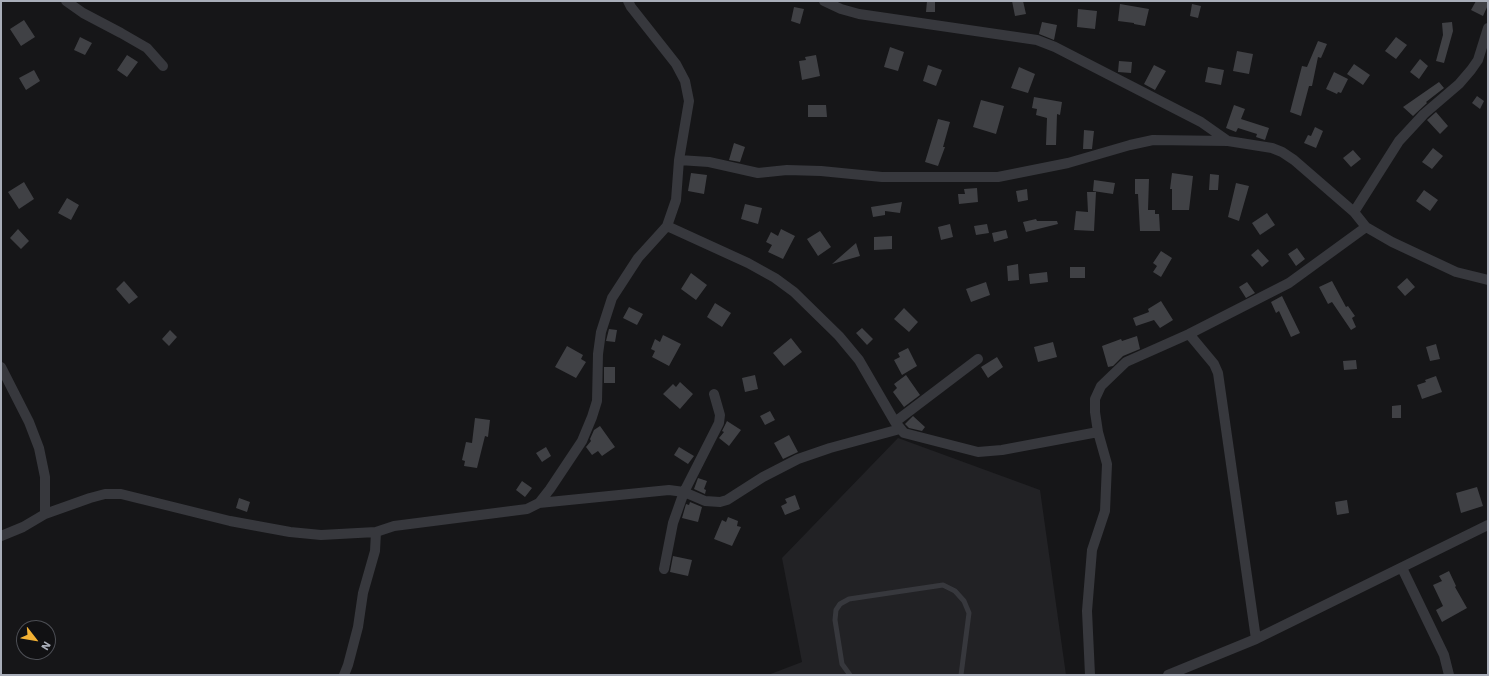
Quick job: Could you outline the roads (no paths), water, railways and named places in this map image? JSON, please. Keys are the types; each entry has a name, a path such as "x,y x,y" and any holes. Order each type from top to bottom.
{"street":[{"path":"66,1 83,14 147,48 163,66"},
{"path":"539,503 582,440 592,417 597,401 598,354 601,332 612,298 638,258 667,226 676,200 679,160 689,101 685,81 676,64 631,8 628,1"},
{"path":"824,1 841,9 859,14 1037,40 1055,47 1202,122 1228,141"},
{"path":"1354,212 1400,141 1424,114 1459,84 1471,70 1478,60 1488,28"},
{"path":"679,160 709,162 758,173 787,170 821,171 882,177 998,177 1068,163 1153,140 1228,141 1272,148 1282,152 1294,160 1354,212 1366,227 1392,242 1456,272 1488,280"},
{"path":"667,226 748,263 775,278 794,292 839,336 859,360 904,433 978,452 1002,450 1098,432"},
{"path":"1090,675 1087,612 1092,550 1105,511 1107,464 1098,432 1095,412 1095,399 1101,386 1126,362 1189,334 1289,283 1366,227"},
{"path":"1189,334 1214,364 1218,373 1256,639"},
{"path":"1,536 22,527 45,514 105,494 121,494 230,521 290,532 321,535 376,532 394,526 526,509 539,503 669,490 684,492 705,501 720,502 727,500 763,477 798,459 898,425 978,359"},
{"path":"1,367 29,422 39,448 45,477 45,514"},
{"path":"664,569 673,523 684,492 719,423 720,415 714,394"},
{"path":"1168,675 1256,639 1488,525"},
{"path":"344,675 358,628 363,593 375,551 376,532"},
{"path":"1402,568 1444,655 1449,675"}],"lane":[{"path":"850,675 842,664 835,620 836,610 840,604 849,598 943,585 955,591 964,601 969,613 961,675"}]}
